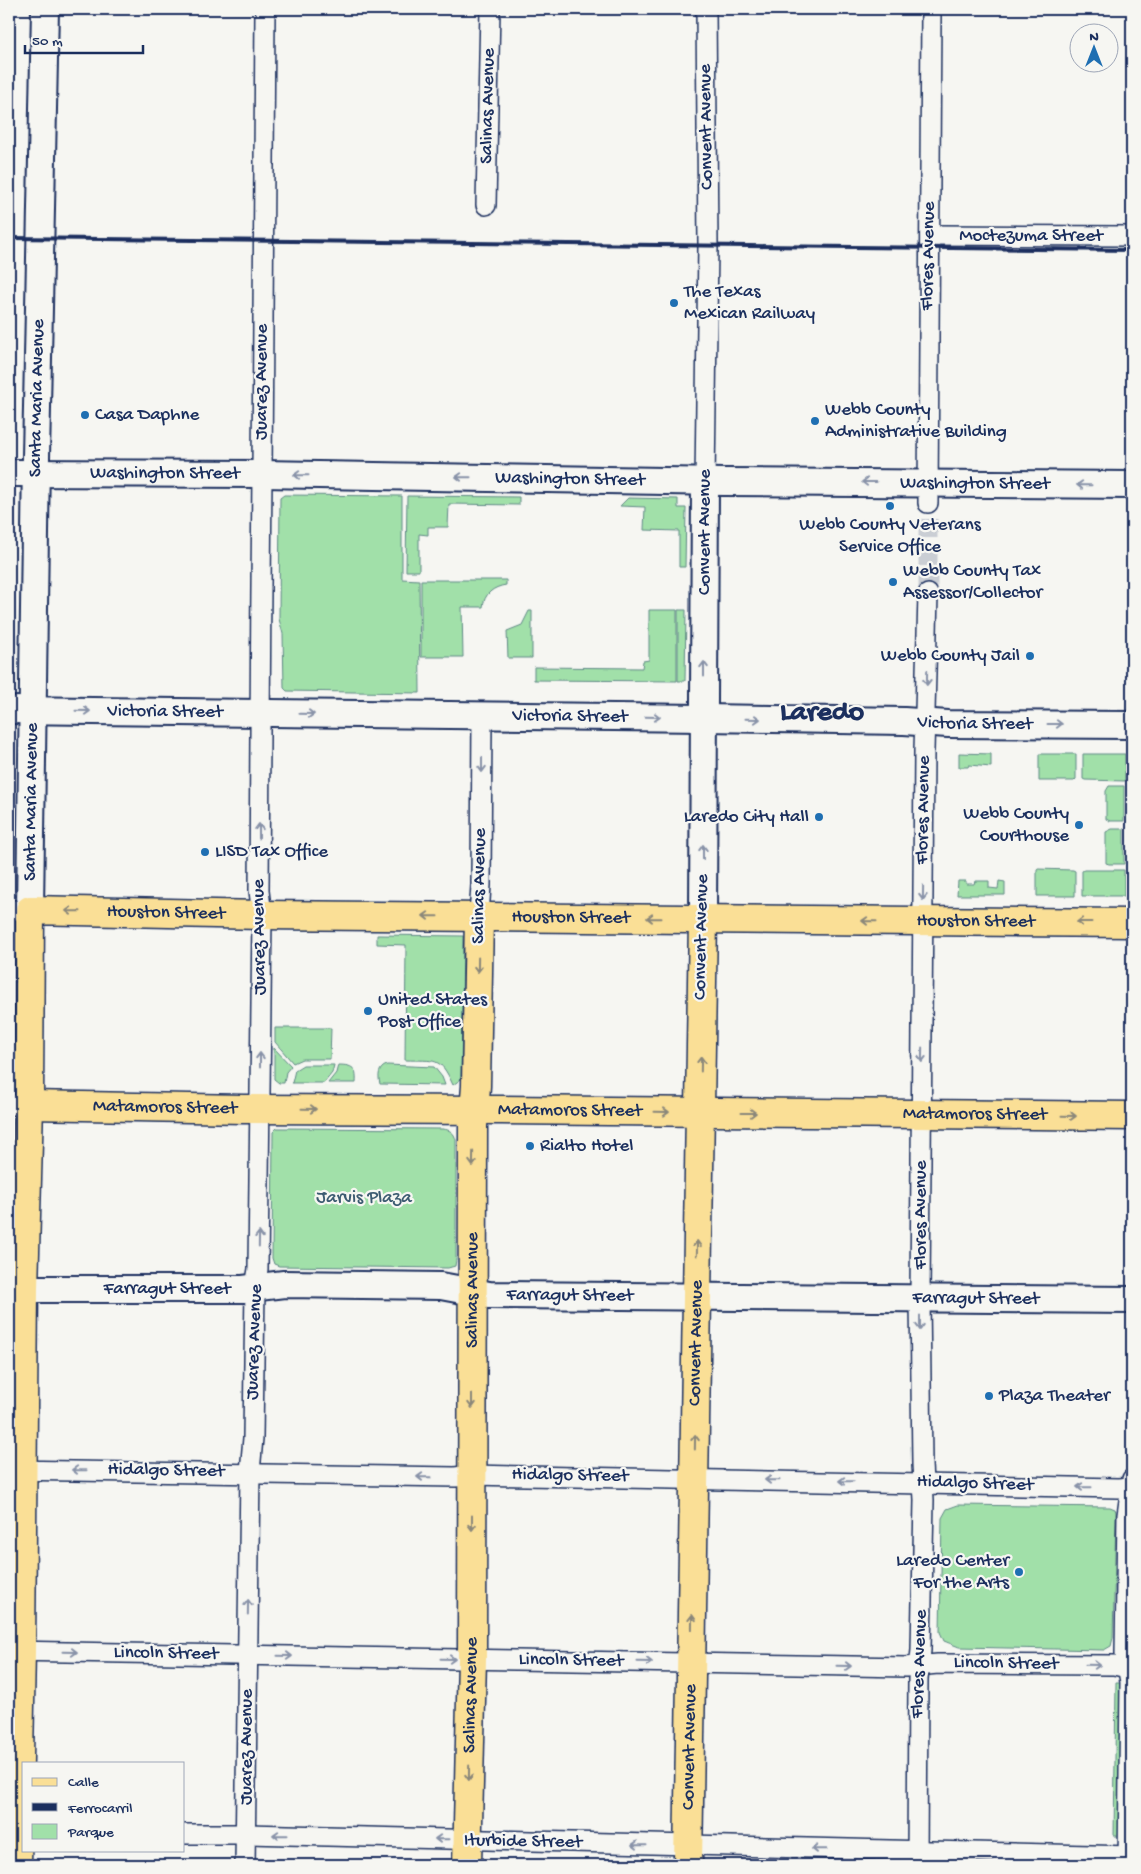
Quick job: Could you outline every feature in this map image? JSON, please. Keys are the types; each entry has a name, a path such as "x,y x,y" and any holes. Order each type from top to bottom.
{"main road":[{"name":"Santa Maria Avenue","path":"17,1865 15,1470 21,710 35,474 45,9"},
{"name":"Washington Street","path":"9,473 262,474 705,482 928,493 1132,485"},
{"name":"Convent Avenue","path":"688,1856 703,919 705,482"},
{"name":"Victoria Street","path":"21,710 1132,725"},
{"name":"Houston Street","path":"20,910 1132,923"},
{"name":"Salinas Avenue","path":"468,1853 472,1659 474,1110 479,916"},
{"name":"Matamoros Street","path":"19,1105 260,1109 1132,1116"},
{"name":"Farragut Street","path":"16,1289 256,1287 284,1284 441,1286 473,1293 489,1294 920,1300 1132,1300"}],"street":[{"name":"Juarez Avenue","path":"246,1865 250,1472 258,1268 262,914 259,891 259,713 265,9"},
{"name":"Salinas Avenue","path":"486,205 490,9"},
{"name":"Convent Avenue","path":"705,482 708,245 706,9"},
{"name":"Flores Avenue","path":"928,493 931,9"},
{"name":"Moctezuma Street","path":"930,236 1132,236"},
{"name":"Flores Avenue","path":"917,1858 922,1631 921,1114 928,594"},
{"name":"Salinas Avenue","path":"479,916 481,885 482,716"},
{"name":"Hidalgo Street","path":"15,1470 250,1472 266,1475 455,1477 472,1474 923,1483 1132,1484"},
{"path":"1130,1859 1130,1669 1125,1653 1127,1515 1132,1484"},
{"name":"Lincoln Street","path":"15,1651 920,1666 938,1664 1114,1665 1130,1669"},
{"name":"Iturbide Street","path":"185,1834 246,1834 468,1853 1130,1859"}],"green space":[{"path":"284,495 402,496 402,579 419,580 420,693 287,691 284,688 283,634 279,619 280,498"},
{"path":"407,496 519,497 519,505 449,504 448,527 428,527 428,535 419,534 419,571 406,571"},
{"path":"628,498 678,499 678,508 686,508 685,567 679,567 679,531 644,530 645,507 620,506"},
{"path":"421,580 506,580 506,585 493,589 487,595 483,607 462,607 463,657 421,657"},
{"path":"649,610 677,610 677,681 534,680 534,667 642,668 643,661 649,660"},
{"path":"678,610 686,610 685,681 678,681"},
{"path":"529,611 532,611 532,658 508,658 507,631 522,625"},
{"path":"959,753 991,754 991,767 969,765 968,767 959,767"},
{"path":"1039,754 1076,754 1076,779 1074,781 1039,781"},
{"path":"1083,754 1125,754 1125,781 1083,779"},
{"path":"1109,786 1124,786 1124,821 1110,821 1106,819 1106,791"},
{"path":"1112,829 1124,829 1124,864 1106,863 1106,832"},
{"path":"1037,869 1075,871 1075,896 1037,896"},
{"path":"1124,870 1124,896 1082,896 1082,871"},
{"path":"958,881 974,884 975,881 989,881 989,888 998,889 999,881 1005,882 1005,895 957,895"},
{"path":"377,935 463,936 461,1079 453,1085 444,1069 436,1062 405,1060 406,945 377,944"},
{"path":"275,1028 331,1028 330,1059 302,1059 293,1063 275,1042"},
{"path":"274,1048 291,1066 286,1072 284,1083 279,1083 274,1079"},
{"path":"303,1065 334,1065 332,1073 324,1083 292,1083 295,1070"},
{"path":"338,1065 353,1068 356,1074 356,1083 328,1083 336,1073"},
{"path":"387,1065 434,1067 442,1077 445,1085 380,1084 379,1073"},
{"name":"Jarvis Plaza","path":"277,1128 443,1129 451,1132 456,1140 455,1266 448,1268 279,1266 274,1264 272,1258 273,1132"},
{"path":"958,1505 1110,1507 1115,1509 1113,1638 1111,1646 1104,1650 959,1647 944,1641 940,1632 942,1518 947,1509"},
{"path":"1116,1683 1132,1683 1132,1836 1114,1836"}],"tunnel":[{"path":"928,503 928,594"}],"railway":[{"path":"9,238 1132,250"}],"place":[{"name":"The Texas Mexican Railway","path":"674,303"},
{"name":"Casa Daphne","path":"85,415"},
{"name":"Webb County Administrative Building","path":"815,421"},
{"name":"Webb County Veterans Service Office","path":"890,506"},
{"name":"Webb County Tax Assessor/Collector","path":"893,582"},
{"name":"Webb County Jail","path":"1030,656"},
{"name":"Laredo City Hall","path":"819,817"},
{"name":"Webb County Courthouse","path":"1079,825"},
{"name":"LISD Tax Office","path":"205,852"},
{"name":"United States Post Office","path":"368,1011"},
{"name":"Rialto Hotel","path":"530,1146"},
{"name":"Plaza Theater","path":"989,1396"},
{"name":"Laredo Center For the Arts","path":"1019,1572"}],"district":[{"name":"Laredo","path":"822,714"}]}
